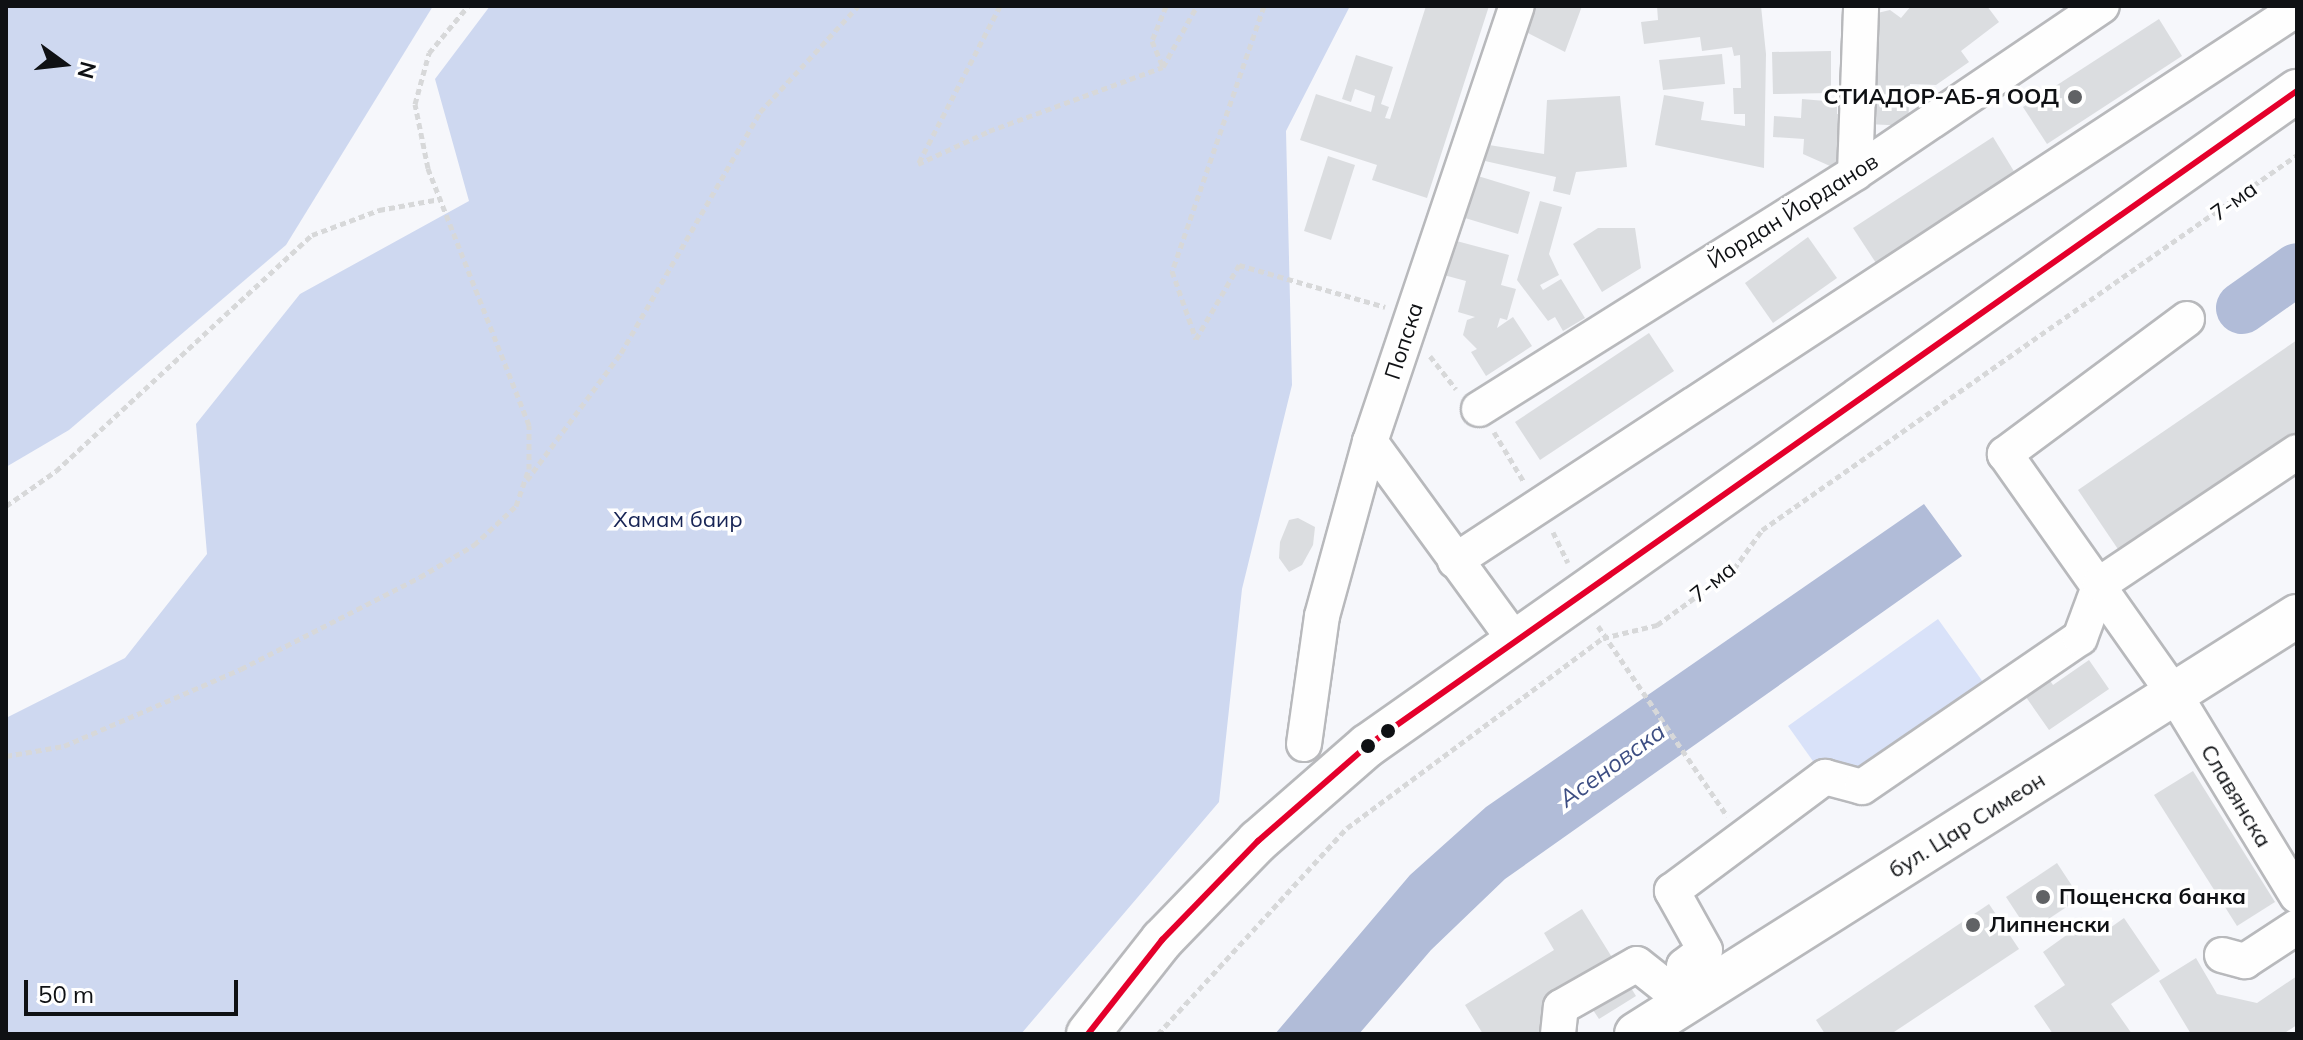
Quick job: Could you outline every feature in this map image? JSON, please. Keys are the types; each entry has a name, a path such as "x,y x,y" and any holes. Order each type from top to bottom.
{"main road":[{"path":"1088,1034 1162,940 1258,841 1367,746 2297,91"},
{"name":"бул. Цар Симеон","path":"1636,1034 2297,616"}],"street":[{"name":"Попска","path":"1304,744 1322,616 1370,442 1517,6"},
{"path":"1855,173 1861,6"},
{"name":"Йордан Йорданов","path":"1479,409 1855,173 2102,6"},
{"path":"1455,561 2297,9"},
{"name":"Славянска","path":"2187,319 2005,454 2100,584 2175,695 2297,896"},
{"path":"1370,442 1516,642"},
{"path":"1693,997 1684,966 1705,950 1672,891 1741,836 1825,777 1862,787 2080,638 2100,584 2297,452"},
{"path":"2222,955 2245,961 2297,927"},
{"path":"1558,1034 1561,1007 1637,964 1693,997"}],"path":[{"path":"6,756 64,746 241,669 420,577 474,545 516,506 524,484 529,425 440,199 415,104 429,53 468,6"},
{"path":"524,484 621,353 760,112 858,6"},
{"path":"1000,6 918,164 989,131 1163,67 1197,6"},
{"path":"1163,67 1152,41 1166,6"},
{"path":"1264,6 1172,271 1196,339 1239,265 1412,314 1434,364 1479,409"},
{"name":"7-ма","path":"1158,1034 1347,828 1603,638 1657,625 1734,569 1762,530 2297,155"},
{"path":"6,506 56,471 312,235 379,210 440,199"},
{"path":"1603,638 1741,836"}],"shaded area":[{"path":"1938,619 1983,682 1856,773 1815,764 1788,726"}],"green space":[{"path":"6,6 433,6 286,245 69,430 6,467"},
{"name":"Хамам баир","path":"490,6 1350,6 1286,131 1292,385 1242,589 1219,802 1021,1034 6,1034 6,718 125,658 207,554 196,424 300,294 469,201 435,79"}],"water":[{"path":"1924,504 1962,556 1505,879 1431,950 1359,1034 1275,1034 1410,875 1486,807"}],"building":[{"path":"1426,6 1489,6 1427,198 1372,180 1377,165 1300,140 1316,94 1371,112 1375,96 1355,89 1351,102 1342,99 1356,55 1393,67 1381,104 1389,107 1385,118 1390,119"},
{"path":"1534,6 1582,6 1565,52 1524,31"},
{"path":"1657,6 1761,6 1766,54 1764,168 1655,145 1664,95 1704,102 1701,120 1745,126 1745,114 1734,114 1733,88 1741,88 1740,55 1734,56 1732,47 1702,51 1700,37 1644,44 1641,22 1658,20"},
{"path":"1911,6 1987,6 1999,22 1961,51 1969,62 1936,85 1910,84 1908,126 1867,124 1869,15 1890,10 1901,18"},
{"path":"2159,19 2182,56 2047,144 2023,107"},
{"path":"1831,51 1831,93 1773,94 1772,52"},
{"path":"1722,54 1725,84 1663,90 1659,60"},
{"path":"1620,96 1627,167 1576,172 1570,195 1553,191 1556,177 1485,161 1489,145 1544,154 1547,100"},
{"path":"1802,99 1837,102 1837,114 1844,114 1839,170 1803,154 1804,139 1773,137 1774,116 1801,118"},
{"path":"1993,137 2015,173 1876,263 1853,228"},
{"path":"1328,156 1355,165 1331,240 1304,231"},
{"path":"1478,176 1530,192 1518,234 1465,218"},
{"path":"1540,201 1562,207 1549,254 1559,275 1540,285 1543,290 1561,279 1585,318 1563,331 1555,317 1548,321 1517,280"},
{"path":"1598,228 1635,228 1641,268 1602,292 1573,244"},
{"path":"1808,237 1837,278 1773,323 1745,283"},
{"path":"1449,239 1509,255 1501,285 1516,289 1507,320 1500,318 1497,328 1513,317 1532,346 1486,376 1471,352 1477,349 1463,335 1467,320 1475,317 1458,312 1466,281 1440,274"},
{"path":"1649,333 1674,371 1540,460 1515,422"},
{"path":"2297,340 2297,448 2128,564 2078,490"},
{"path":"1298,518 1315,527 1313,545 1302,565 1289,572 1279,558 1280,542 1289,520"},
{"path":"2089,660 2109,689 2049,730 2021,690 2045,673 2053,685"},
{"path":"2193,771 2275,902 2237,926 2154,795"},
{"name":"Пощенска банка","path":"2057,863 2080,898 2029,932 2006,897"},
{"path":"1989,904 2019,949 1891,1034 1825,1034 1816,1020"},
{"path":"1582,909 1636,996 1599,1019 1589,1004 1541,1034 1483,1034 1465,1005 1554,950 1544,933"},
{"path":"2124,918 2160,971 2111,1004 2132,1034 2053,1034 2034,1006 2065,985 2043,952 2089,919 2100,935"},
{"path":"2196,958 2217,994 2257,1003 2297,976 2297,1025 2283,1034 2191,1034 2159,981"}],"waterway":[{"name":"Асеновска","path":"2242,308 2297,269"}],"transit line":[{"path":"1088,1034 1162,940 1258,841 1367,746 2297,91"}],"place":[{"name":"СТИАДОР-АБ-Я ООД","path":"2075,97"},
{"name":"Пощенска банка","path":"2043,897"},
{"name":"Липненски","path":"1973,925"}]}
